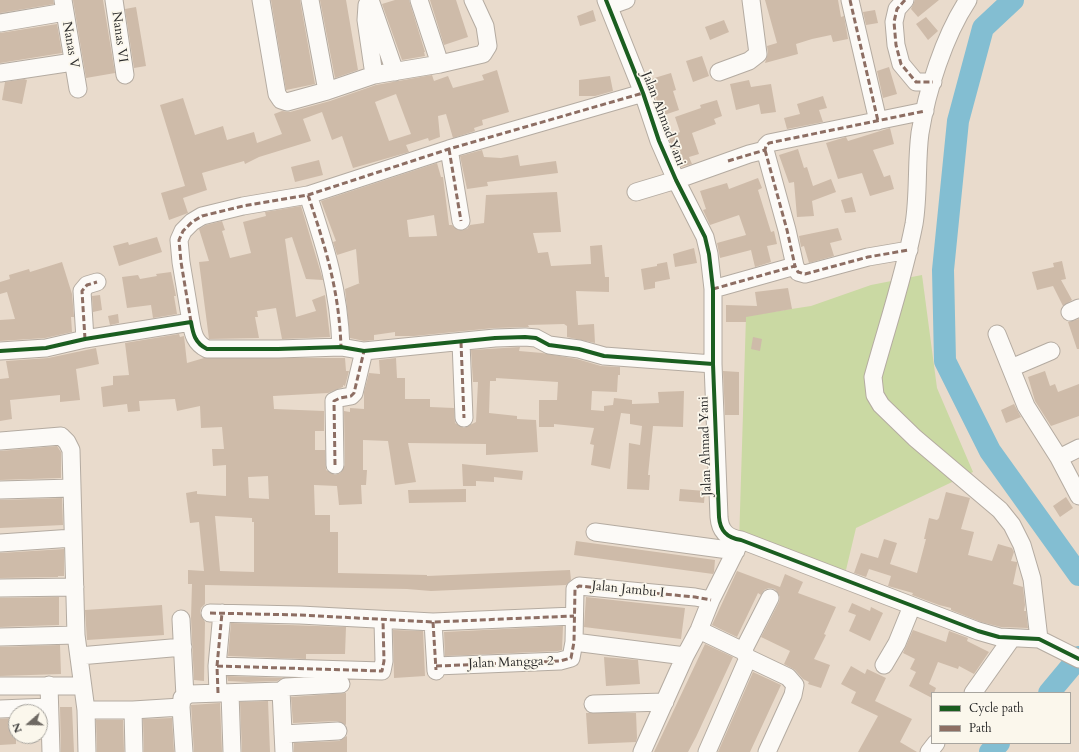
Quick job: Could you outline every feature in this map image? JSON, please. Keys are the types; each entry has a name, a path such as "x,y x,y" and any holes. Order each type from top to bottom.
{"street":[{"name":"Nanas VI","path":"114,0 125,75"},
{"path":"261,0 278,97 287,102 328,91 374,75 440,64 480,55 486,51 488,46 485,26 473,0"},
{"path":"310,0 328,91"},
{"path":"368,0 366,20 374,75"},
{"path":"368,0 395,72"},
{"path":"419,0 440,64"},
{"path":"608,3 626,0"},
{"path":"720,72 750,61 758,54 751,0"},
{"path":"850,0 878,121"},
{"path":"905,0 897,8 894,22 896,45 901,64 916,82 933,82"},
{"path":"968,0 959,15 933,82 925,111 920,134 914,222 909,250 873,377 875,394 881,405 915,438 1000,510 1012,525 1022,545 1032,579 1043,640"},
{"name":"Jalan Ahmad Yani","path":"608,3 643,93 659,141 704,237 710,254 713,289 713,364 719,522 722,530 738,546 999,637 1043,640 1079,658"},
{"path":"0,23 64,6"},
{"name":"Nanas V","path":"64,6 78,89"},
{"path":"0,73 73,62"},
{"path":"643,93 449,149 308,195 226,209 202,216 183,230 179,240 181,262 194,336 200,346 207,349 278,350 341,347 364,351 495,338 525,337 536,338 549,345 579,349 604,356 713,364"},
{"path":"909,250 868,257 805,274 798,272 795,266 787,230 765,150 769,143 925,111"},
{"path":"449,149 462,221"},
{"path":"636,192 765,150"},
{"path":"308,195 334,283 340,323 341,347"},
{"path":"713,289 795,266"},
{"path":"86,339 82,291 87,285 97,282"},
{"path":"0,351 46,348 86,339 191,322"},
{"path":"997,334 1026,406 1059,458 1079,496"},
{"path":"461,342 464,418"},
{"path":"335,465 334,401 351,396 354,393 364,351"},
{"path":"1010,368 1051,352"},
{"path":"0,441 60,436 67,442 71,450 76,635 86,710 87,752"},
{"path":"1059,458 1079,448"},
{"path":"0,490 72,488"},
{"path":"595,532 738,546 711,600 699,630 685,656 642,752"},
{"path":"0,543 73,538"},
{"name":"Jalan Jambu I","path":"574,642 575,589 579,586 695,597 711,600"},
{"path":"0,588 75,587"},
{"path":"707,752 770,598"},
{"path":"884,665 897,643 912,606"},
{"path":"232,752 224,693 217,666 216,613 300,615 383,621 433,622 574,616"},
{"path":"181,619 183,648 184,752"},
{"path":"217,666 382,671 384,661 383,621"},
{"name":"Jalan Mangga 2","path":"433,622 436,668 564,660 571,658 574,642"},
{"path":"699,630 788,677 795,685 793,695 767,752"},
{"path":"0,637 76,635"},
{"path":"974,692 1012,638"},
{"path":"574,642 685,656"},
{"path":"79,656 183,648"},
{"path":"86,710 133,710 183,702 193,694 281,691 286,687 341,684"},
{"path":"49,685 51,752"},
{"path":"0,686 82,686"},
{"path":"281,691 284,752"},
{"path":"594,704 665,702"},
{"path":"0,709 49,707"},
{"path":"133,710 134,752"},
{"path":"283,734 338,731"},
{"path":"929,752 935,744"}],"green space":[{"path":"922,275 937,388 973,472 856,528 846,570 739,543 746,316 811,306 871,285"}],"building":[{"path":"0,0 53,0 54,4 0,13"},
{"path":"73,0 103,0 115,73 86,78"},
{"path":"271,0 300,0 315,84 286,90"},
{"path":"320,0 346,0 358,70 335,78"},
{"path":"395,0 409,0 425,56 402,60 382,4"},
{"path":"430,0 456,0 468,37 444,45"},
{"path":"765,0 838,0 841,17 844,16 848,39 833,42 831,35 812,39 796,44 798,54 765,63 768,53 767,46 777,43"},
{"path":"915,0 939,0 918,17 911,9"},
{"path":"136,7 146,66 134,68 125,9"},
{"path":"593,10 596,21 580,26 577,16"},
{"path":"875,10 878,23 866,25 863,12"},
{"path":"926,17 938,31 928,40 916,24"},
{"path":"724,20 729,32 710,40 705,27"},
{"path":"57,24 62,53 0,63 0,33"},
{"path":"702,56 709,76 693,82 686,61"},
{"path":"889,67 897,94 883,98 877,71"},
{"path":"497,70 509,112 482,120 483,125 474,128 475,131 453,138 446,114 438,116 440,137 429,141 428,138 406,145 409,152 353,168 342,136 332,140 322,112 303,119 311,141 259,157 245,164 244,161 202,173 207,190 183,198 188,213 169,220 161,193 185,186 160,105 183,98 195,135 223,126 227,140 254,132 257,143 282,134 274,114 282,111 290,112 330,101 376,85 432,75 434,81 448,76 453,88 484,80 482,75","holes":["396,94 411,134 389,141 375,102"]},
{"path":"671,73 676,90 673,91 679,110 661,116 651,79"},
{"path":"610,76 613,91 595,96 579,96 579,80"},
{"path":"24,79 27,80 22,104 2,100 5,82"},
{"path":"749,80 751,87 771,84 776,112 761,114 759,104 736,110 730,84"},
{"path":"823,96 827,108 819,110 823,122 787,129 784,118 800,114 797,104"},
{"path":"717,100 722,116 714,119 716,124 692,133 699,154 689,157 692,164 681,167 668,137 680,132 675,117 701,108 700,105"},
{"path":"890,128 894,144 873,150 884,177 890,175 894,189 870,196 862,173 838,179 826,143 846,137 848,141"},
{"path":"798,149 804,168 807,167 813,186 831,179 836,192 812,201 814,216 797,217 794,182 789,183 779,155"},
{"path":"482,150 484,157 501,158 518,155 520,166 556,161 558,173 487,182 488,186 467,189 460,156"},
{"path":"319,160 323,175 295,182 291,167"},
{"path":"437,163 441,177 443,177 449,225 452,225 458,230 467,229 470,225 484,223 486,195 557,192 561,232 533,233 538,253 548,252 551,266 591,264 590,246 602,245 605,277 609,277 609,292 576,291 578,325 594,324 595,343 567,337 567,326 564,324 528,325 529,327 494,328 414,336 395,336 395,332 374,335 374,340 364,341 350,338 345,289 360,283 356,249 337,255 333,242 336,241 321,201","holes":["434,215 437,236 409,237 407,220"]},
{"path":"758,178 762,188 758,190 771,232 774,231 777,244 767,246 771,262 755,267 751,250 720,258 717,243 746,235 739,215 710,225 703,210 706,209 700,191 727,183 729,189"},
{"path":"852,197 856,212 845,213 841,200"},
{"path":"301,206 323,280 306,279 292,237 285,239 296,317 316,311 312,300 325,295 330,337 282,339 276,308 257,311 258,317 255,317 259,338 209,339 199,262 209,261 199,229 206,225 222,221 225,230 222,231 230,258 251,253 243,222 266,216 265,212"},
{"path":"838,228 842,240 830,243 834,256 809,263 804,246 801,247 799,236"},
{"path":"157,237 162,252 119,266 113,246 128,242 129,245"},
{"path":"694,248 697,263 675,267 673,254"},
{"path":"1062,261 1066,279 1061,280 1072,300 1063,306 1053,286 1037,290 1032,272 1054,267 1053,263"},
{"path":"62,262 72,294 74,317 71,317 72,332 45,338 0,341 0,320 15,319 7,292 0,294 0,282 10,279 9,275 29,269 30,272"},
{"path":"667,262 670,279 655,282 655,288 644,290 641,269 657,266 657,264"},
{"path":"171,272 176,296 174,296 177,314 153,318 151,305 127,308 122,277 138,275 140,279 157,276 156,274"},
{"path":"788,288 792,309 746,317 746,322 726,322 726,305 757,306 755,292"},
{"path":"100,295 102,310 93,312 92,296"},
{"path":"118,314 119,323 110,325 108,316"},
{"path":"1079,319 1079,349 1077,349 1068,322"},
{"path":"179,334 180,337 184,336 187,363 204,358 345,358 346,371 349,371 345,386 343,385 343,387 328,393 273,396 274,409 324,411 324,431 315,431 315,450 325,450 326,470 335,475 340,473 345,465 344,411 350,412 350,408 364,409 364,392 369,373 380,374 379,360 396,358 397,378 405,378 405,399 430,399 430,407 454,408 455,423 464,428 476,422 478,382 473,382 471,350 520,347 519,351 577,359 601,366 620,367 617,392 592,391 591,410 604,411 604,406 613,405 614,398 632,400 632,404 659,403 658,392 684,391 683,427 653,426 648,475 650,475 649,490 627,489 629,443 640,445 642,426 630,424 630,414 621,413 610,469 591,465 594,445 590,444 594,428 554,424 554,427 539,427 539,400 557,400 558,382 496,378 496,381 490,381 489,413 517,416 517,419 536,420 538,452 486,455 486,444 408,443 416,482 395,485 388,441 363,440 363,470 367,470 366,485 361,485 362,504 339,505 337,486 314,485 315,515 330,515 330,532 338,532 338,573 427,576 570,570 571,580 566,585 431,591 407,589 205,585 205,604 201,608 200,613 205,622 204,681 194,680 191,618 192,584 188,584 188,570 204,571 199,522 190,523 186,493 197,491 197,494 226,496 226,465 213,466 212,449 224,449 222,427 201,428 200,406 177,411 175,399 139,401 140,411 128,412 127,404 103,407 101,387 113,385 113,376 129,375 125,343","holes":["268,476 269,499 249,498 248,477","215,516 252,518 252,522 254,522 254,572 220,571"]},
{"path":"753,337 762,339 760,351 751,349"},
{"path":"96,348 99,364 76,369 80,400 60,402 60,395 10,400 12,419 0,421 0,379 9,378 6,361 48,358"},
{"path":"723,371 739,372 739,415 725,415"},
{"path":"1045,371 1050,386 1055,384 1058,392 1079,384 1079,416 1051,426 1035,401 1028,377"},
{"path":"1014,404 1021,417 1006,423 1001,410"},
{"path":"57,446 61,452 61,478 0,480 0,451"},
{"path":"462,464 523,471 522,480 494,477 494,482 476,481 476,486 463,486"},
{"path":"466,489 466,502 409,503 408,490"},
{"path":"680,489 705,491 704,503 679,501"},
{"path":"946,492 970,498 961,529 974,532 968,555 992,561 998,544 1012,548 1014,552 1011,561 1017,562 1013,584 1023,587 1025,605 1024,611 1026,611 1028,628 1001,627 981,622 951,610 951,608 912,595 913,593 888,586 891,576 869,569 866,577 854,573 861,553 878,558 884,539 897,543 890,564 917,573 926,539 924,539 929,518 937,520 939,518"},
{"path":"1066,497 1073,508 1060,517 1053,506"},
{"path":"62,498 63,525 0,528 0,500"},
{"path":"576,541 715,560 714,572 713,574 574,555"},
{"path":"64,549 64,576 0,578 0,553"},
{"path":"737,571 780,587 785,574 803,582 798,593 836,607 824,634 826,635 814,659 830,665 821,688 808,684 809,682 803,679 795,670 784,664 790,651 761,637 779,602 780,597 775,589 769,588 764,590 761,595 758,593 737,637 712,625"},
{"path":"59,597 59,625 0,627 0,598"},
{"path":"586,597 685,608 681,639 584,627"},
{"path":"852,603 870,611 871,607 883,613 870,641 849,631 856,615 848,612"},
{"path":"162,605 164,635 87,640 85,610"},
{"path":"231,623 346,627 345,654 306,654 306,659 228,656"},
{"path":"563,626 562,650 445,656 444,632"},
{"path":"393,630 423,631 425,676 394,678"},
{"path":"913,630 946,642 949,631 968,638 967,641 989,652 974,674 959,666 958,669 938,662 929,684 936,688 934,692 931,692 931,697 909,686 916,672 910,669 915,659 903,653"},
{"path":"705,644 733,657 696,737 688,752 654,752"},
{"path":"60,645 61,674 0,676 0,647"},
{"path":"604,657 638,660 640,684 606,686"},
{"path":"851,666 865,674 867,669 886,678 875,701 912,719 900,742 917,752 858,752 878,716 851,703 856,692 841,684"},
{"path":"753,672 781,685 750,752 718,752"},
{"path":"227,676 283,678 277,681 248,682 228,681"},
{"path":"346,693 346,725 337,721 293,723 291,697"},
{"path":"268,701 270,752 242,752 240,702"},
{"path":"220,703 222,752 194,752 191,705"},
{"path":"60,707 72,707 74,752 61,752"},
{"path":"586,713 636,713 636,742 588,744"},
{"path":"8,718 8,744 16,744 0,745 0,719"},
{"path":"172,718 174,752 144,752 143,719"},
{"path":"96,720 123,720 124,752 97,752"},
{"path":"347,736 347,752 294,752 294,743 339,741"}],"waterway":[{"path":"1013,0 983,28 958,121 943,270 945,361 990,451 1079,575"},
{"path":"1050,692 1079,657"},
{"path":"990,752 998,744"}],"marked path":[{"path":"850,0 878,121"},
{"path":"905,0 897,9 894,22 896,45 901,64 916,82 933,82"},
{"path":"191,322 181,262 179,240 183,231 192,222 202,216 243,206 308,195 449,149 643,93"},
{"path":"728,161 765,150 769,143 925,111"},
{"path":"449,149 461,221"},
{"path":"765,150 787,230 795,266"},
{"path":"308,195 326,252 334,288 338,307 341,347"},
{"path":"713,289 795,266 798,272 805,274 868,257 909,250"},
{"path":"85,339 82,291 87,285 97,282"},
{"path":"461,342 464,418"},
{"path":"335,465 334,401 351,396 354,393 364,351"},
{"path":"436,666 560,661 571,658 574,642 575,589 579,586 695,597 711,600"},
{"path":"210,613 300,615 433,622 574,616"},
{"path":"218,693 217,666 222,613"},
{"path":"217,666 382,671 384,661 383,621"},
{"path":"433,622 436,670"}],"cycle path":[{"path":"606,0 643,93 659,141 676,180 705,237 709,254 713,289 713,364 719,517 721,526 725,533 732,538 741,540 978,631 999,637 1039,639 1079,659"},
{"path":"0,351 46,348 85,339 191,322 195,338 203,347 207,349 341,347 364,351 495,338 525,337 536,338 549,345 579,349 604,356 713,364"}]}
